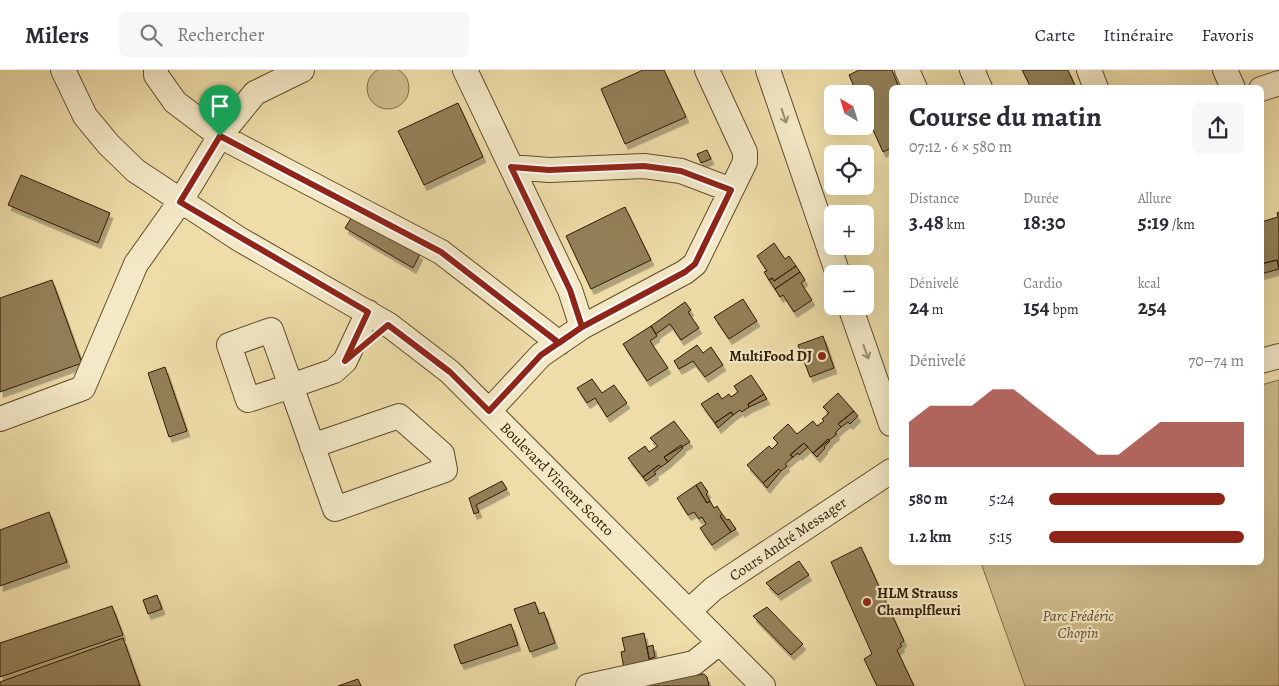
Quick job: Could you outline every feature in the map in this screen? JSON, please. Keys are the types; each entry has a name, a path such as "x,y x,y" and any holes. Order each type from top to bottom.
{"street":[{"name":"Boulevard Vincent Scotto","path":"63,70 85,116 109,145 136,171 180,202 368,312 450,372 762,686"},
{"path":"156,70 156,74 175,102 220,136 441,252 559,343"},
{"path":"0,419 83,388 136,264 180,202 220,136 256,93 302,70"},
{"path":"465,70 570,290 582,327"},
{"path":"489,411 541,355 582,327 685,272 695,264 745,162 745,152 707,70"},
{"path":"768,70 835,265"},
{"path":"907,70 914,85"},
{"path":"972,70 979,85"},
{"path":"1089,70 1095,85"},
{"path":"1225,70 1232,85"},
{"path":"1264,88 1279,83"},
{"path":"511,167 549,170 644,166 681,171 731,190"},
{"path":"345,361 368,312"},
{"path":"853,315 889,418"},
{"path":"312,446 399,416 442,454 445,470 335,509 312,446 291,386 334,371 388,325"},
{"path":"1264,360 1279,356"},
{"name":"Cours André Messager","path":"688,611 713,589 889,472"},
{"path":"588,686 694,663 719,643"}],"green space":[{"path":"392,67 400,70 406,76 409,88 406,100 400,106 384,109 376,106 370,100 367,84 370,76 376,70"},
{"name":"Parc Frédéric Chopin","path":"1279,380 1279,686 1025,686 982,565 1264,565 1264,384"}],"building":[{"path":"643,70 664,70 686,117 625,144 601,89"},
{"path":"859,70 892,70 898,85 889,85 889,149 883,152 874,132 874,85 853,85 849,75"},
{"path":"1022,70 1068,70 1075,85 1030,85"},
{"path":"458,103 483,157 424,185 398,131"},
{"path":"707,150 711,159 701,163 697,154"},
{"path":"21,175 110,213 98,243 8,205"},
{"path":"625,207 651,260 591,289 566,236"},
{"path":"1279,212 1279,268 1277,260 1264,263 1264,221 1278,217 1277,213"},
{"path":"353,215 420,254 413,268 345,228"},
{"path":"774,243 785,259 789,256 796,266 774,281 772,278 769,280 764,272 767,271 757,256"},
{"path":"1277,260 1279,269 1264,273 1264,263"},
{"path":"796,266 800,272 775,289 769,280 772,278 774,281"},
{"path":"800,272 805,280 801,283 812,300 794,312 783,295 780,297 775,289"},
{"path":"52,280 82,363 0,392 0,298"},
{"path":"743,299 757,321 729,339 714,317"},
{"path":"685,302 691,310 688,312 699,328 681,340 670,324 656,334 651,326"},
{"path":"651,326 657,336 650,341 668,368 647,381 623,344"},
{"path":"823,336 834,368 810,377 798,345"},
{"path":"697,345 703,353 711,347 723,365 705,377 693,361 679,369 674,361"},
{"path":"165,367 187,431 169,437 148,373"},
{"path":"751,375 764,394 748,404 749,407 742,412 740,410 733,415 731,412 715,423 701,404 718,393 722,399 729,394 731,397 738,392 734,386"},
{"path":"592,379 602,393 614,385 627,403 607,417 595,398 587,403 577,388"},
{"path":"838,393 854,411 838,424 841,427 835,433 837,434 813,453 804,443 790,455 793,457 785,464 787,466 781,471 779,469 763,483 747,465 769,446 772,449 778,443 773,438 788,424 797,434 813,421 817,426 824,421 822,419 829,413 823,407"},
{"path":"764,394 767,399 749,407 748,404"},
{"path":"854,411 858,416 850,424 848,422 841,427 838,424"},
{"path":"731,412 733,415 718,428 715,423"},
{"path":"674,421 690,442 664,457 668,462 661,467 659,465 643,477 628,458 645,446 649,452 658,446 650,438"},
{"path":"828,439 830,441 817,457 813,453"},
{"path":"804,443 808,447 799,455 798,453 793,457 790,455"},
{"path":"681,445 683,448 668,462 664,457"},
{"path":"659,465 661,467 654,472 656,474 646,481 643,477"},
{"path":"779,469 781,471 767,488 763,483"},
{"path":"502,481 507,489 476,505 479,512 474,514 469,498"},
{"path":"701,482 708,492 706,494 710,501 707,503 696,485"},
{"path":"696,485 707,503 710,501 714,508 717,506 722,514 720,516 731,532 712,545 700,528 706,524 702,517 699,519 694,512 688,515 677,498"},
{"path":"49,512 67,562 0,586 0,530"},
{"path":"722,514 727,520 729,519 736,529 731,532 720,516"},
{"name":"HLM Strauss Champlfleuri","path":"861,547 904,641 897,650 914,686 877,686 864,659 872,654 831,562"},
{"path":"799,561 809,575 778,595 766,583"},
{"path":"157,595 162,609 148,614 143,600"},
{"path":"535,602 539,614 544,612 555,643 530,652 514,609"},
{"path":"112,606 123,635 0,677 0,643"},
{"path":"767,607 803,644 791,655 753,616"},
{"path":"511,624 518,645 461,664 454,645"},
{"path":"644,633 651,668 625,674 621,652 625,651 622,638"},
{"path":"123,638 140,686 0,686 0,682"},
{"path":"653,645 655,657 649,659 647,647"},
{"path":"704,674 707,677 709,686 640,686 639,683"},
{"path":"358,679 361,686 338,686"}],"place":[{"name":"MultiFood DJ","path":"822,356"},
{"name":"HLM Strauss Champlfleuri","path":"867,602"}],"route":[{"path":"220,136 180,202 368,312 345,361 388,325 450,372 489,411 541,355 582,327 570,290 511,167 549,170 644,166 681,171 731,190 695,264 685,272 582,327 559,343 441,252 220,136"}]}
